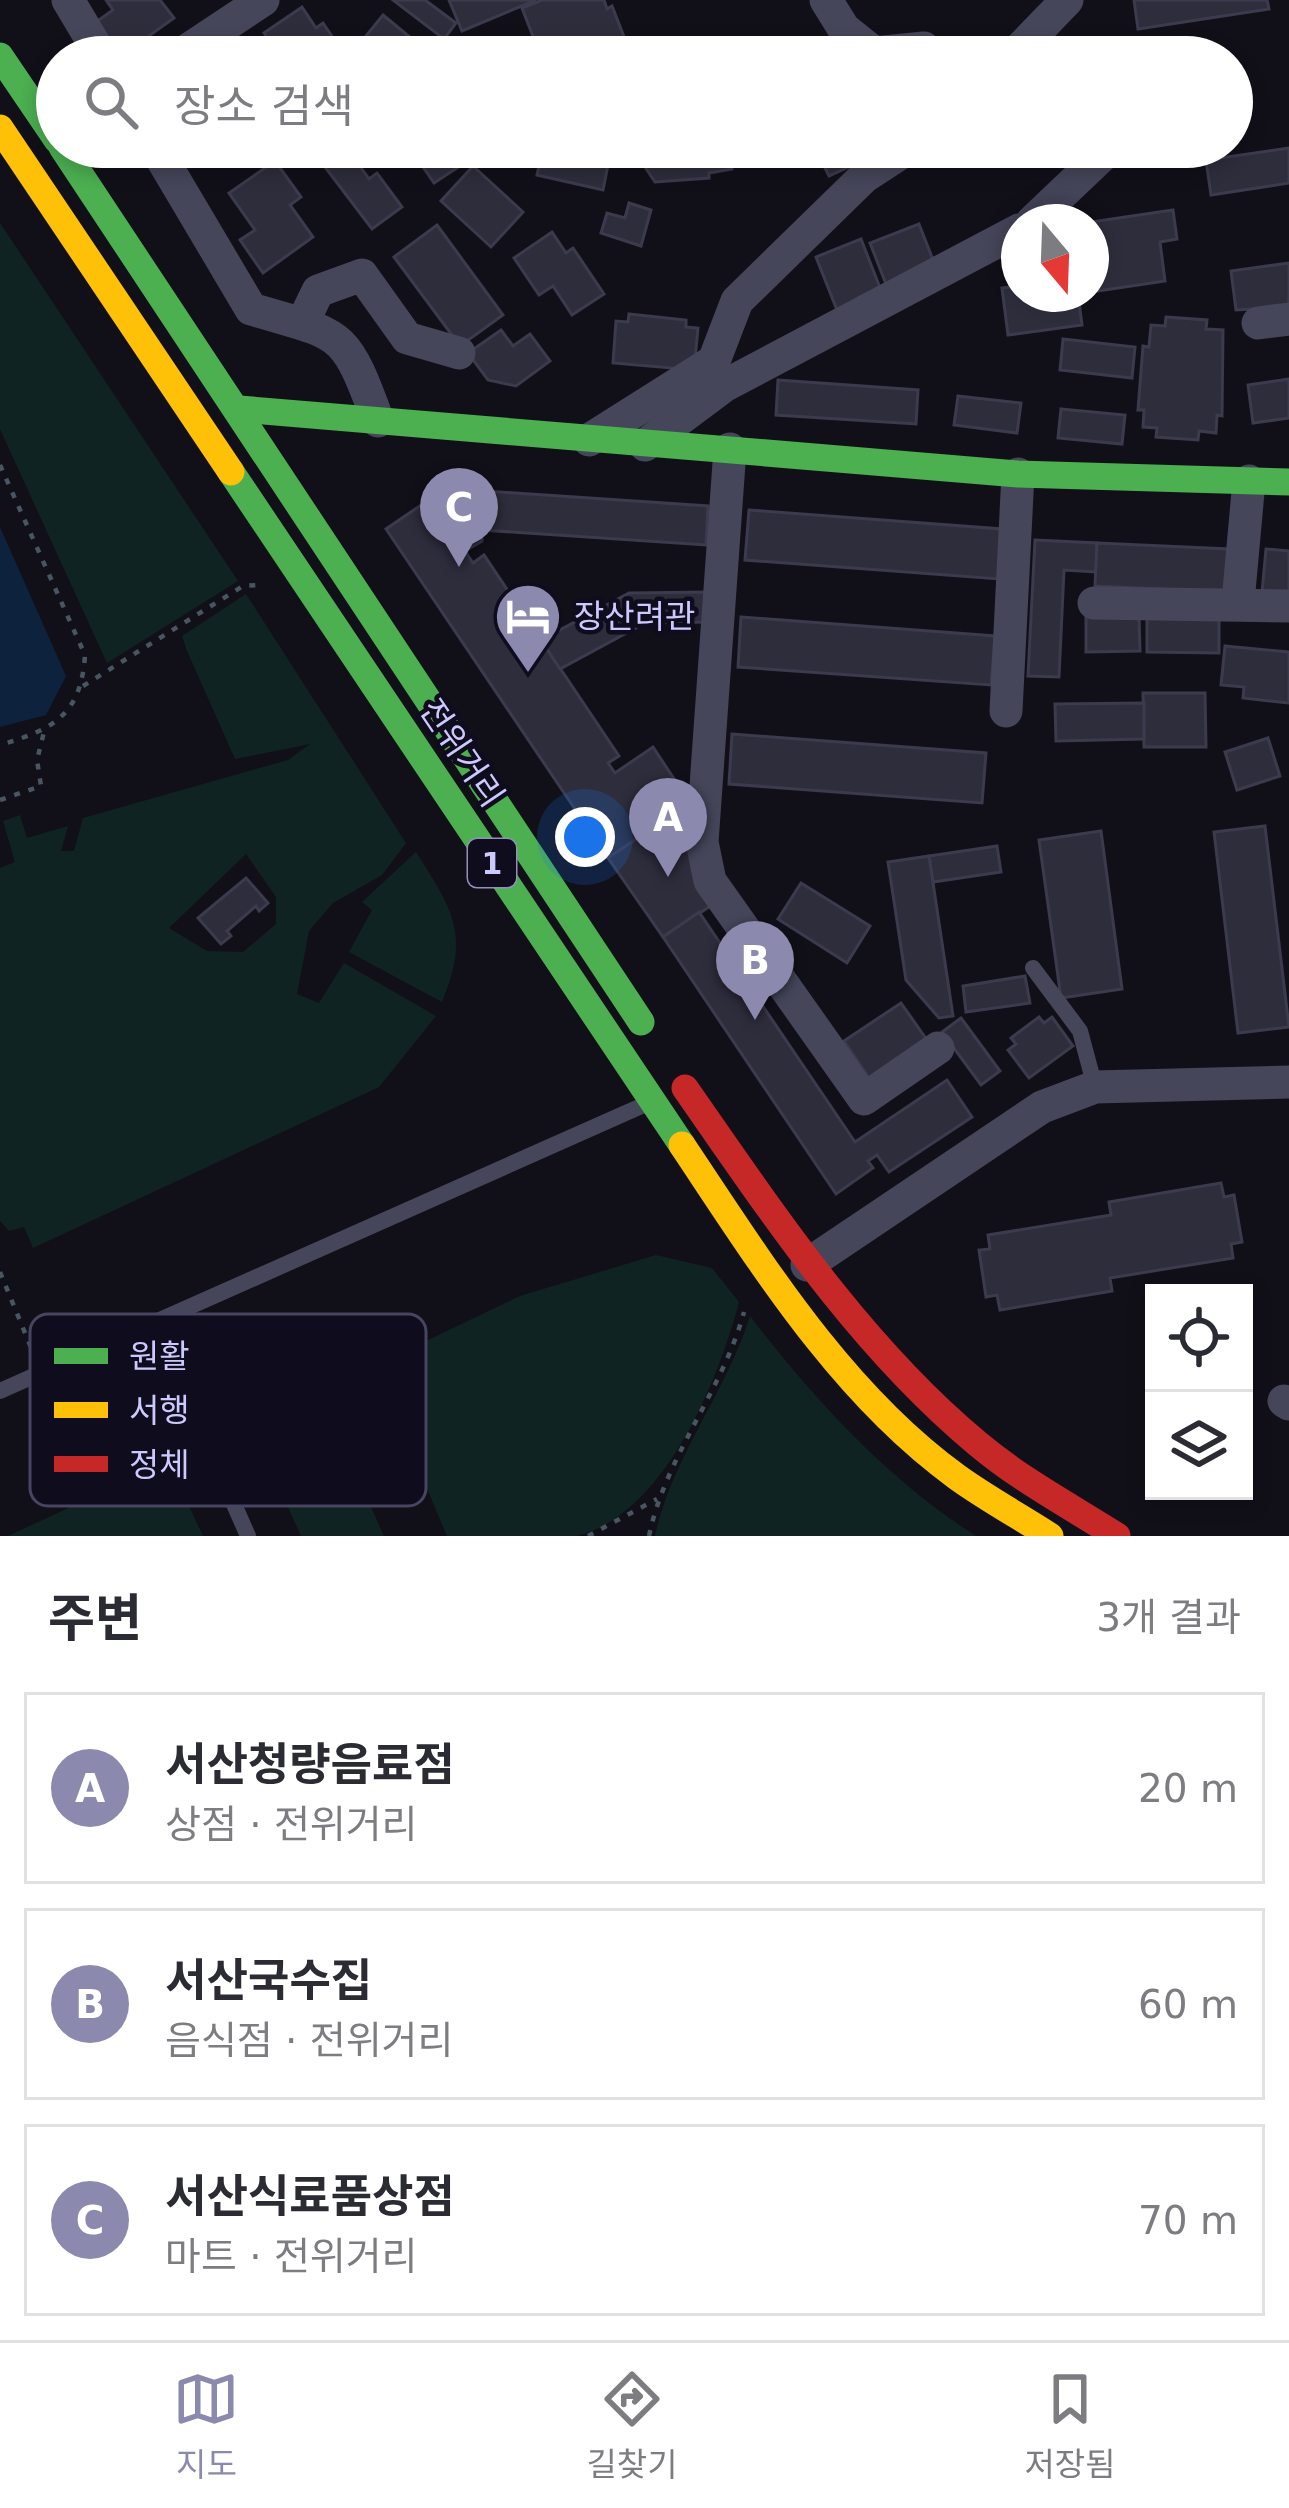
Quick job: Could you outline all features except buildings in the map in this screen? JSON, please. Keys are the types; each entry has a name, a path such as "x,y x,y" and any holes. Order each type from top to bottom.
{"main road":[{"name":"전위거리","path":"0,56 36,110"},
{"name":"전위거리","path":"0,128 785,1300 853,1380 954,1475 1050,1536"},
{"name":"전위거리","path":"75,168 807,1265 978,1445 1117,1536"},
{"path":"239,409 1018,474 1289,482"}],"street":[{"path":"68,0 89,36"},
{"path":"208,36 263,0"},
{"path":"826,0 853,36"},
{"path":"1032,36 1067,0"},
{"path":"167,168 251,309 334,334 357,363 378,421"},
{"path":"589,440 714,362 737,301 878,168"},
{"path":"1051,204 1089,168"},
{"path":"645,445 724,386 1001,240"},
{"path":"302,324 318,292 362,275 407,338 459,353"},
{"path":"730,448 703,842 710,880 864,1099 938,1048"},
{"path":"1006,711 1018,474"},
{"path":"1238,602 1249,481"},
{"path":"1094,603 1289,606"},
{"path":"807,1265 1042,1107 1094,1087 1289,1082"}],"lane":[{"path":"1033,968 1080,1031 1094,1087"},
{"path":"174,1314 652,1101"},
{"path":"0,1391 30,1377"},
{"path":"235,1506 248,1536"}],"path":[{"path":"0,465 85,655 83,686"},
{"path":"0,745 44,732 65,714 83,686 243,586 264,584 294,567"},
{"path":"0,800 41,786 37,760 44,732"},
{"path":"0,1272 30,1343"},
{"path":"650,1536 657,1499 730,1362 747,1301"},
{"path":"588,1536 657,1499"}],"green space":[{"path":"0,223 238,581 107,663 0,429"},
{"path":"246,594 406,843 382,875 333,903 309,931 297,994 319,1003 344,963 436,1016 379,1087 33,1248 24,1227 9,1231 0,1221 0,868 15,862 3,821 20,815 27,838 68,826 61,851 74,851 83,818 288,760 310,744 235,759 182,636","holes":["246,854 276,897 276,924 243,952 207,951 169,928"]},
{"path":"416,852 448,907 456,940 442,1002 349,952 372,910 362,902"},
{"path":"656,1255 712,1268 739,1302 702,1405 661,1473 636,1501 608,1523 577,1536 447,1536 426,1486 426,1341 520,1296"},
{"path":"750,1316 854,1436 912,1489 976,1536 655,1536 674,1479"},
{"path":"73,1506 189,1506 203,1536 8,1536"},
{"path":"288,1506 370,1506 384,1536 301,1536"}],"water":[{"path":"0,527 66,676 46,715 0,727"}],"traffic: fast":[{"path":"0,56 36,109"},
{"path":"76,168 641,1022"},
{"path":"239,409 1018,474 1289,482"},
{"path":"231,472 682,1145"}],"traffic: slow":[{"path":"0,128 231,472"},
{"path":"682,1145 805,1323 876,1406 957,1477 1050,1536"}],"traffic: jam":[{"path":"685,1088 820,1276 894,1364 994,1457 1117,1536"}],"place":[{"name":"서산식료품상점","path":"459,567"},
{"name":"장산려관","path":"528,675"},
{"name":"서산청량음료점","path":"668,877"},
{"name":"서산국수집","path":"755,1020"}]}
